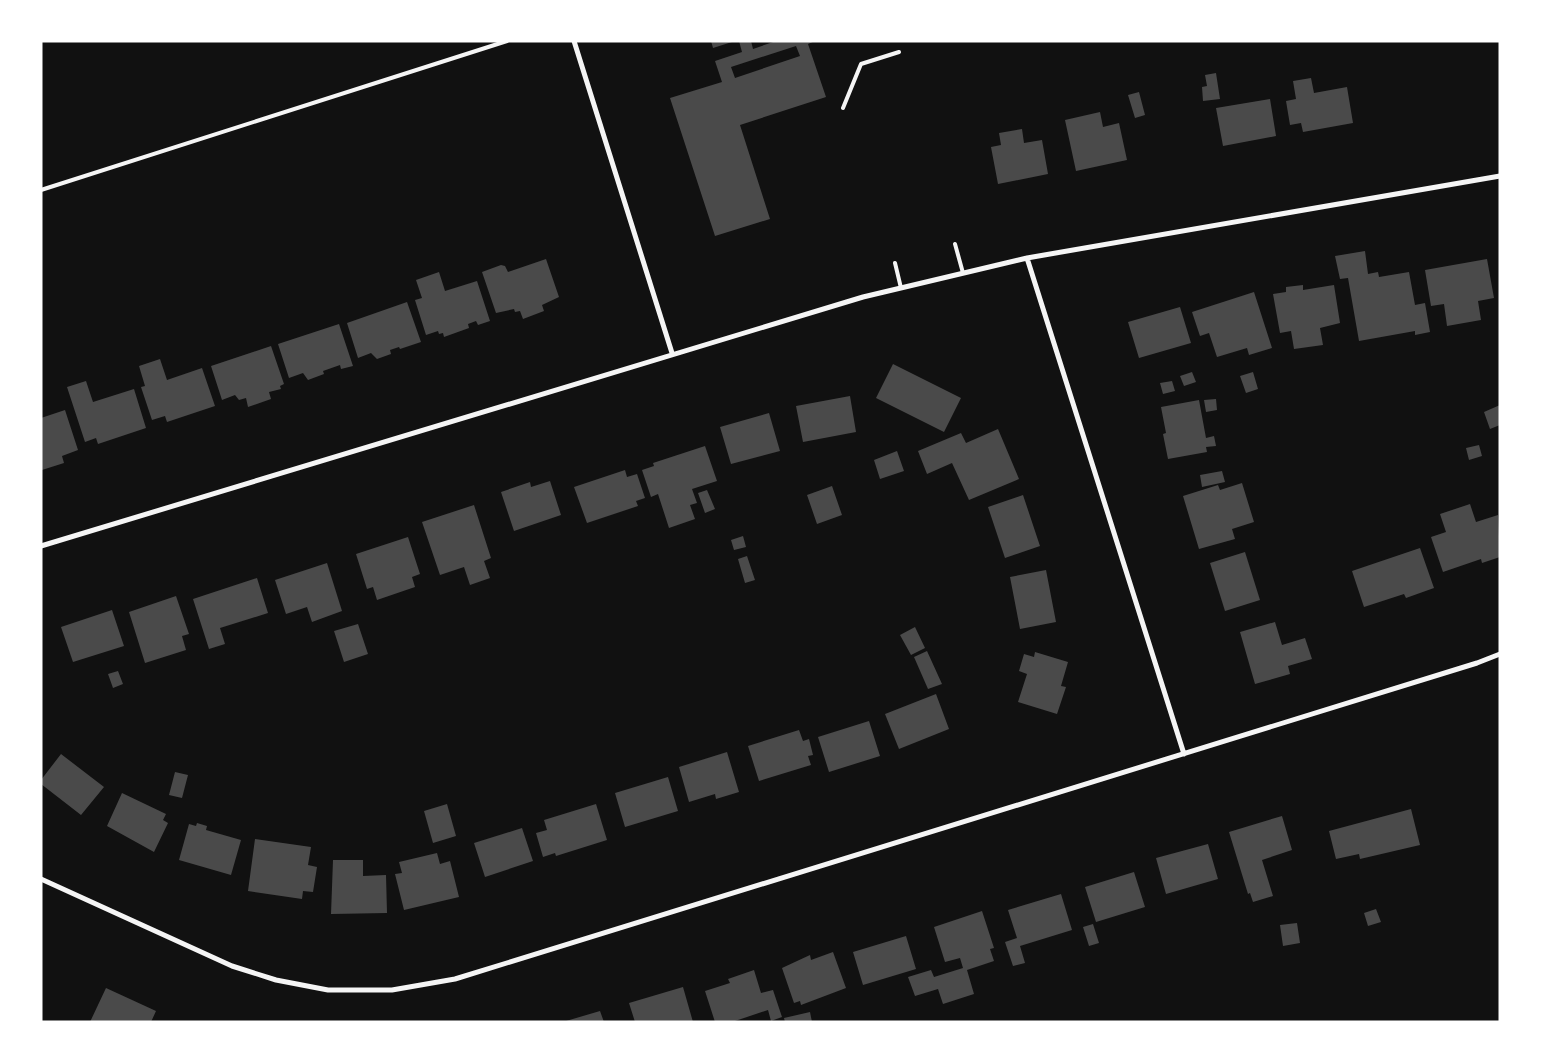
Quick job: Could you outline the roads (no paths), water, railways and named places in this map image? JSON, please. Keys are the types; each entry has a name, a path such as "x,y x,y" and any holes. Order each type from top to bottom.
{"street":[{"path":"574,41 672,353"},
{"path":"41,546 672,353 901,288 1027,258 1500,176"},
{"path":"1027,258 1184,754"},
{"path":"41,879 232,966 276,980 328,990 392,990 455,979 1477,664 1500,654"}],"lane":[{"path":"41,190 507,41"},
{"path":"843,108 861,64 899,52"},
{"path":"955,244 963,273"},
{"path":"895,263 901,288"}]}
